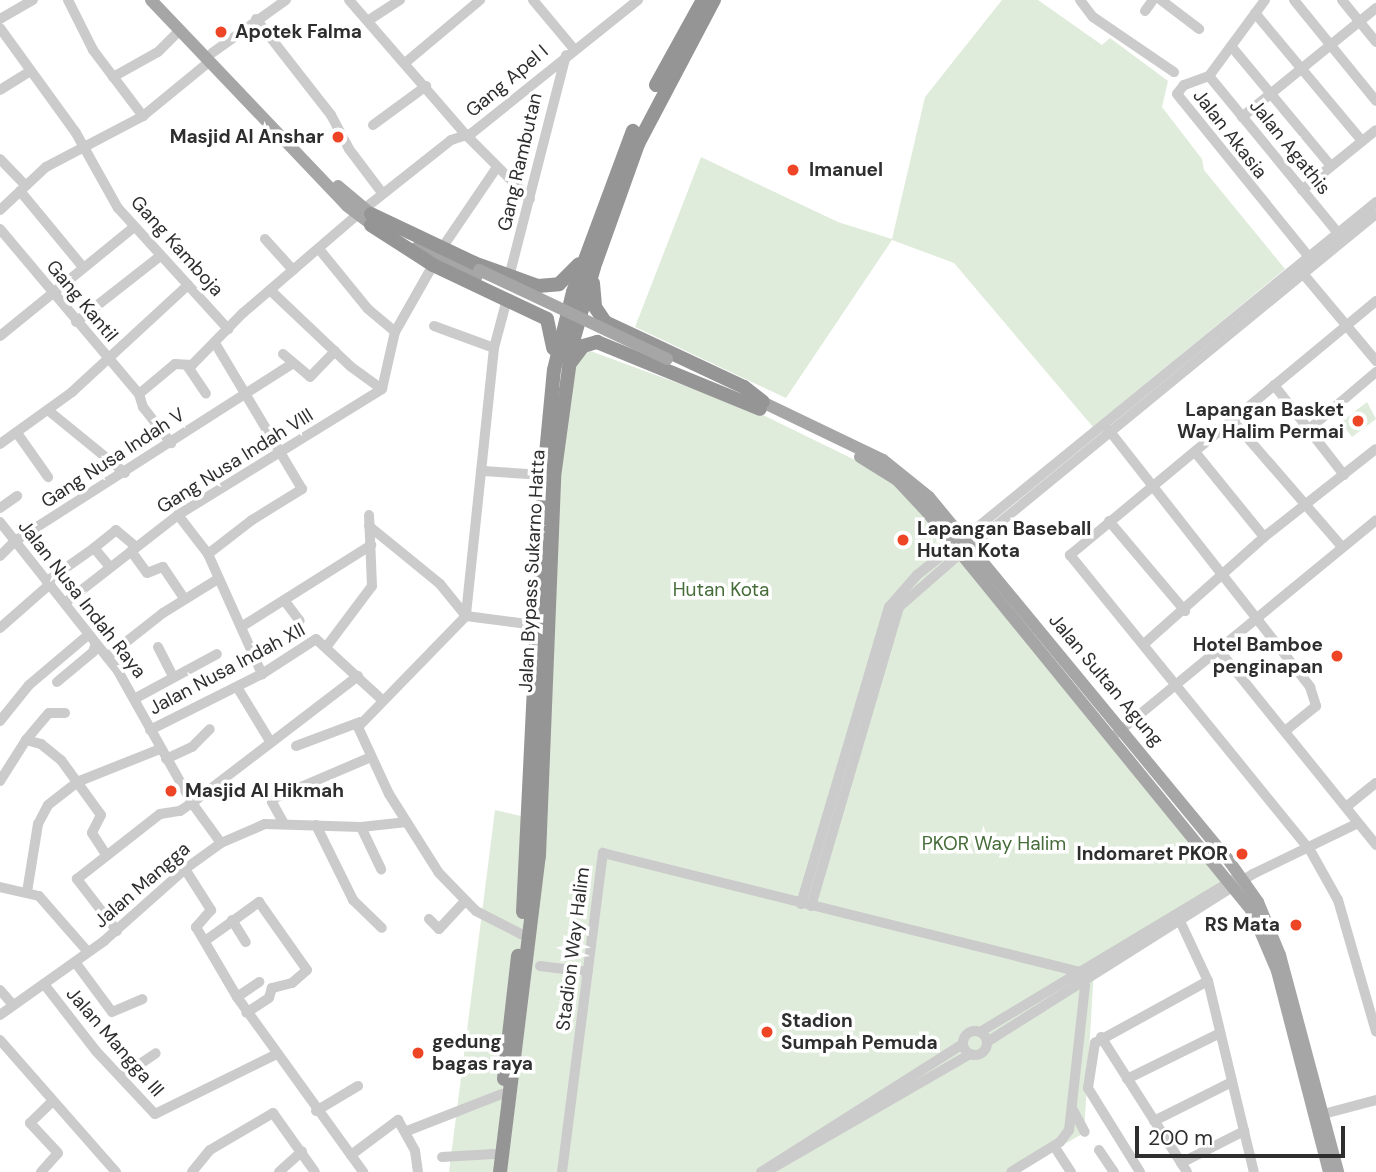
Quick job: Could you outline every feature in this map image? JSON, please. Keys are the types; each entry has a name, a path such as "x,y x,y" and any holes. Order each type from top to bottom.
{"highway":[{"name":"Jalan Bypass Sukarno Hatta","path":"491,1172 521,934 535,625 543,590 561,369 638,144 714,0"},
{"name":"Jalan Bypass Sukarno Hatta","path":"500,1172 524,1004 539,856 544,475 561,369 585,255 635,127 698,2"},
{"path":"366,216 524,283 554,301 552,313 541,315"},
{"path":"366,216 432,265 541,315 552,326 561,369"},
{"path":"524,283 556,286 585,255"},
{"path":"594,267 593,302 605,322"},
{"path":"592,322 605,322 744,387 762,406 747,407 597,342 587,335 586,327 592,322"},
{"path":"561,369 583,346 597,342"}],"main road":[{"path":"151,0 179,31 211,57"},
{"path":"162,0 211,57"},
{"name":"Jalan Sultan Agung","path":"211,57 366,216 477,273 762,406 841,447 897,481 962,546 1240,880 1277,971 1338,1172"},
{"name":"Jalan Sultan Agung","path":"1319,1115 1328,1172"}],"street":[{"path":"0,19 33,0"},
{"path":"68,0 93,50 143,116"},
{"path":"0,210 46,167 143,116 256,19 286,0"},
{"path":"349,0 467,136 530,199"},
{"path":"369,20 400,0"},
{"path":"405,63 480,0"},
{"path":"533,0 570,52"},
{"name":"Gang Apel I","path":"188,367 293,270 366,216 383,194 451,140 467,136 638,0"},
{"path":"1080,0 1093,17 1174,72"},
{"path":"1145,11 1153,0"},
{"path":"1161,0 1199,29"},
{"name":"Jalan Akasia","path":"1265,0 1209,76 1179,88 1180,100 1312,261"},
{"path":"1294,0 1376,101"},
{"path":"1342,0 1376,42"},
{"path":"1242,117 1376,8"},
{"path":"1255,13 1363,141"},
{"path":"256,19 331,115 349,149 383,194"},
{"name":"Gang Kamboja","path":"0,28 85,147 133,228 228,329"},
{"path":"113,76 158,52 179,31"},
{"path":"1231,46 1331,166"},
{"name":"Gang Rambutan","path":"509,277 570,52"},
{"path":"0,90 30,71"},
{"name":"Jalan Agathis","path":"1209,76 1341,237"},
{"path":"373,125 426,86"},
{"path":"1302,190 1376,130"},
{"path":"0,159 82,266"},
{"path":"442,248 497,167"},
{"path":"962,546 1112,433 1341,237 1376,202"},
{"path":"1341,237 1376,214"},
{"path":"0,336 51,290 133,228"},
{"name":"Gang Kantil","path":"0,229 139,394 143,407 171,443"},
{"path":"265,239 293,270"},
{"path":"319,249 368,309 395,332"},
{"path":"76,322 159,257"},
{"path":"270,290 335,351 382,389 395,332 432,265"},
{"path":"1301,271 1376,361"},
{"path":"806,905 899,607 962,546 1104,425 1301,271"},
{"path":"0,444 49,411 188,285"},
{"path":"296,746 360,722 467,616 494,348 508,299"},
{"path":"1376,301 1070,555 1177,682 1310,850 1338,900 1376,1032"},
{"path":"434,326 494,348"},
{"path":"208,554 252,520 302,489 215,343"},
{"path":"283,354 310,377 335,351"},
{"path":"139,394 175,363 188,367 206,394"},
{"name":"Gang Nusa Indah V","path":"0,556 15,541 293,363"},
{"path":"1310,429 1376,372"},
{"path":"1274,385 1344,474"},
{"name":"Gang Nusa Indah VIII","path":"65,603 178,515 382,389"},
{"path":"49,411 125,473"},
{"path":"1233,421 1342,547"},
{"path":"1104,425 1223,574 1317,699 1309,713 1285,731"},
{"path":"17,433 48,477"},
{"path":"1144,644 1185,611 1264,537 1306,507 1376,449"},
{"path":"1195,452 1264,537"},
{"path":"484,457 499,471"},
{"path":"483,471 544,475"},
{"path":"0,508 17,496"},
{"path":"178,515 208,554 262,674"},
{"path":"381,699 324,643 369,595 369,520 440,584 467,616 535,625"},
{"path":"1117,732 1376,520"},
{"path":"1109,521 1185,611"},
{"name":"Jalan Nusa Indah Raya","path":"0,522 107,657 136,698 166,759 192,803 221,843"},
{"path":"0,628 49,583 116,530 133,549 147,573 163,567 184,598"},
{"path":"241,627 371,545"},
{"path":"94,548 110,567"},
{"path":"107,657 184,598 218,579"},
{"path":"284,600 300,621"},
{"path":"57,682 93,652 92,639"},
{"path":"0,721 29,685 92,639"},
{"name":"Jalan Nusa Indah XII","path":"150,730 324,643"},
{"path":"158,647 173,677"},
{"path":"1218,649 1346,807 1356,824 1376,845"},
{"path":"136,698 218,654"},
{"path":"117,931 77,879 160,814 192,803 358,676"},
{"path":"237,687 270,741"},
{"path":"0,781 26,740 49,713 65,713"},
{"path":"360,722 360,734 371,757 439,873 464,902 494,923 521,934"},
{"path":"166,759 192,747 210,729"},
{"path":"26,740 34,739 61,760 102,816 92,831 107,856"},
{"path":"27,892 40,817 53,800 78,782 160,748"},
{"path":"283,822 272,802 275,798 371,757"},
{"path":"1346,807 1376,783"},
{"name":"Jalan Mangga","path":"0,1015 117,931 185,869 221,843 265,824 283,822 360,827 407,822"},
{"path":"827,1132 863,1118 970,1054 982,1053 987,1042 1081,976 1240,880 1310,850 1356,824"},
{"path":"316,825 326,853 353,900 382,928"},
{"path":"360,827 381,869"},
{"name":"Stadion Way Halim","path":"575,1172 562,1170 603,853 1081,976"},
{"path":"185,869 211,910 196,924 236,997 275,1055 363,1172"},
{"path":"761,1172 827,1132 857,1108 963,1044 968,1033 980,1032 1180,921 1240,880"},
{"path":"0,887 27,892 47,902 88,952"},
{"path":"429,919 441,928 464,902"},
{"path":"205,941 255,903 263,903 308,973 272,988 270,998 246,1013"},
{"path":"232,920 246,942"},
{"path":"1180,921 1208,981 1254,1172"},
{"path":"75,962 110,1011 142,999"},
{"path":"540,966 588,972"},
{"path":"1016,1171 1054,1146 1068,1131 1081,976"},
{"path":"1140,1172 1088,1088 1096,1043 1101,1037 1208,981"},
{"path":"236,997 259,982"},
{"name":"Jalan Mangga III","path":"44,984 121,1077 159,1115 275,1055"},
{"path":"0,990 13,1005"},
{"path":"980,1032 987,1042"},
{"path":"1128,1079 1220,1033"},
{"path":"1101,1037 1184,1168 1244,1131"},
{"path":"0,1040 116,1172"},
{"path":"963,1044 970,1054"},
{"path":"121,1077 156,1053"},
{"path":"1154,1121 1232,1082"},
{"path":"316,1111 358,1086"},
{"path":"407,1131 502,1094"},
{"path":"1319,1115 1376,1100"},
{"path":"41,1172 58,1153 30,1123 52,1102"},
{"path":"1072,1107 1086,1132"},
{"path":"857,1108 863,1118"},
{"path":"192,1172 211,1150 273,1114 303,1151 315,1172"},
{"path":"351,1155 396,1120 407,1131 418,1172"},
{"path":"1054,1146 1071,1172"},
{"path":"1099,1150 1114,1172"},
{"path":"279,1172 303,1151"},
{"path":"442,1157 494,1154"}],"green space":[{"path":"1002,0 1038,0 1102,45 1110,38 1168,81 1162,107 1202,159 1204,170 1285,269 1093,427 954,263 892,240 786,398 635,327 701,157 838,222 892,239 925,97"},
{"path":"585,349 759,413 896,480 927,512 945,555 955,547 1233,883 1094,970 1084,1133 1015,1172 449,1172 495,810 538,820 549,582 571,377"},
{"name":"Lapangan Basket Way Halim Permai","path":"1367,402 1376,419 1352,437 1341,422"}],"place":[{"name":"Apotek Falma","path":"221,32"},
{"name":"Masjid Al Anshar","path":"338,137"},
{"name":"Imanuel","path":"793,170"},
{"name":"Lapangan Basket Way Halim Permai","path":"1358,421"},
{"name":"Lapangan Baseball Hutan Kota","path":"903,540"},
{"name":"Hotel Bamboe penginapan","path":"1337,656"},
{"name":"Masjid Al Hikmah","path":"171,791"},
{"name":"Indomaret PKOR","path":"1242,854"},
{"name":"RS Mata","path":"1296,925"},
{"name":"Stadion Sumpah Pemuda","path":"767,1032"},
{"name":"gedung bagas raya","path":"418,1053"}],"park label":[{"name":"Hutan Kota","path":"721,590"},
{"name":"PKOR Way Halim","path":"994,844"}]}
